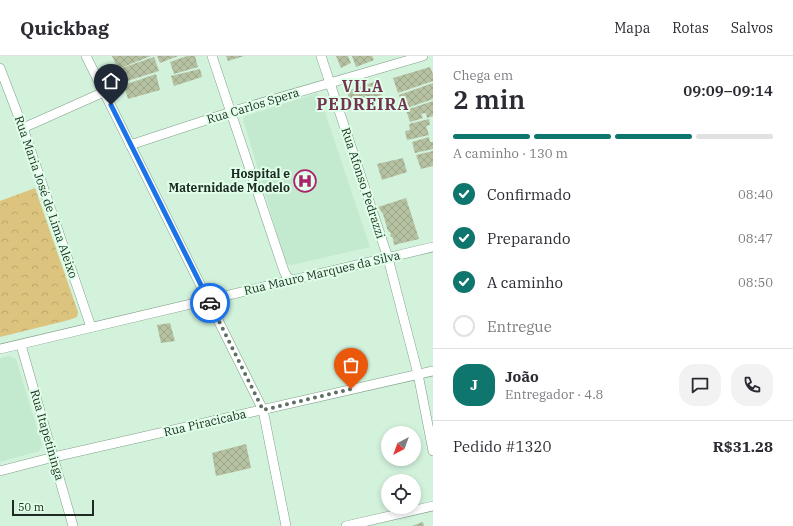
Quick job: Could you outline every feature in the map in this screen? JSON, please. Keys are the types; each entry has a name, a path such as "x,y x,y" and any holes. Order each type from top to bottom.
{"street":[{"path":"86,56 263,410 286,526"},
{"path":"212,56 284,271 287,277 292,280"},
{"name":"Rua Afonso Pedrazzi","path":"321,56 388,258 418,374 433,451"},
{"name":"Rua Carlos Spera","path":"130,145 231,112 423,56"},
{"name":"Rua Maria José de Lima Aleixo","path":"0,68 23,128 91,327"},
{"path":"23,128 104,92"},
{"name":"Rua Mauro Marques da Silva","path":"0,349 433,248"},
{"name":"Rua Itapetininga","path":"21,345 73,526"},
{"name":"Rua Piracicaba","path":"0,471 54,457 433,371"},
{"path":"346,526 433,506"}],"shaded area":[{"name":"Hospital e Maternidade Modelo","path":"317,93 320,97 370,247 292,265 286,264 243,119 245,116"},
{"path":"9,356 16,359 42,445 39,451 0,462 0,358"}],"green space":[{"path":"35,188 78,312 77,317 0,337 0,201"}],"building":[{"path":"112,56 151,56 118,69"},
{"path":"157,56 178,56 160,63"},
{"path":"187,56 195,56 198,67 174,74 170,62"},
{"path":"226,56 244,56 228,61"},
{"path":"336,56 348,56 351,63 341,68"},
{"path":"352,56 372,56 374,60 356,67"},
{"path":"154,57 159,71 121,83 116,70"},
{"path":"430,67 433,74 433,81 398,93 393,78"},
{"path":"200,69 202,77 174,86 171,76"},
{"path":"156,74 160,90 128,99 124,85"},
{"path":"377,81 378,86 382,85 384,90 380,92 382,95 363,101 364,103 351,107 347,91"},
{"path":"433,83 433,99 404,109 399,95"},
{"path":"433,101 433,116 427,118 426,113 421,114 423,118 410,122 406,110"},
{"path":"429,119 430,125 426,126 429,135 407,140 405,131 410,130 409,124"},
{"path":"429,137 430,142 433,142 433,149 415,153 412,142"},
{"path":"433,151 433,166 421,169 416,155"},
{"path":"403,158 407,172 382,180 377,164"},
{"path":"406,198 419,239 394,245 393,238 390,236 391,233 388,231 383,214 378,207"},
{"path":"170,323 175,341 161,343 157,325"},
{"path":"246,444 251,468 216,476 212,453"},
{"path":"423,522 424,526 412,526"}],"way so far":[{"path":"210,303 263,410 351,389"}],"place":[{"name":"Hospital e Maternidade Modelo","path":"305,181"}],"district":[{"name":"VILA PEDREIRA","path":"363,95"}],"route":[{"path":"111,105 210,303"}]}
